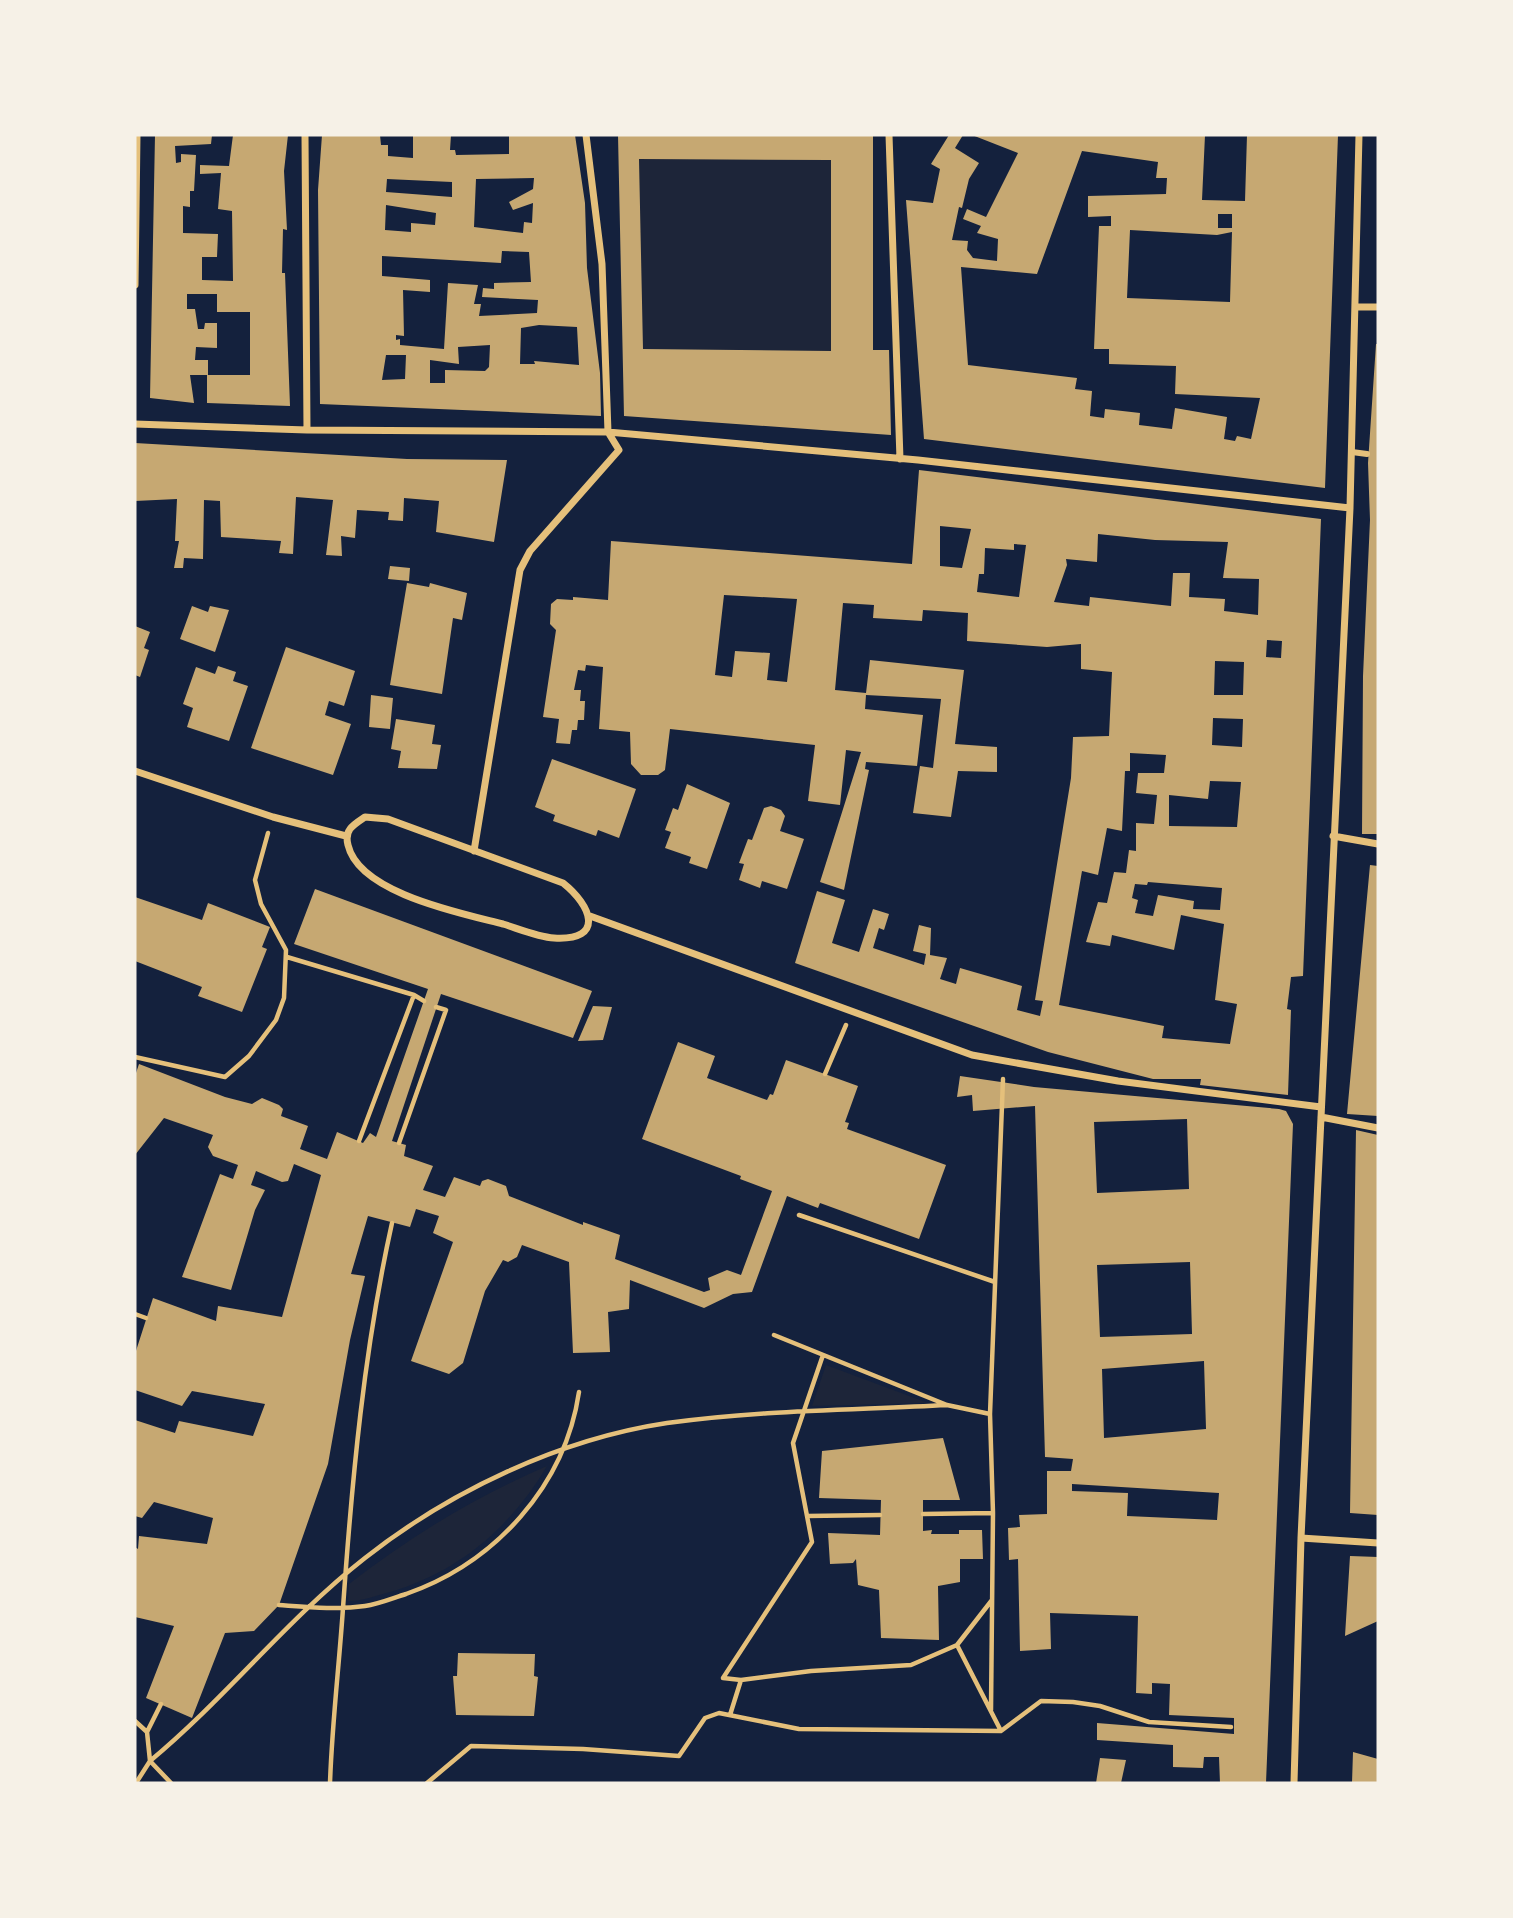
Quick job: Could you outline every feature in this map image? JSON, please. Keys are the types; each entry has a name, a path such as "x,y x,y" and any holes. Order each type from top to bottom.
{"street":[{"path":"135,285 136,135"},
{"path":"305,135 307,430"},
{"path":"474,851 520,570 530,551 619,450 608,432 602,264 586,135"},
{"path":"889,135 900,460"},
{"path":"1294,1783 1301,1538 1350,508 1359,135"},
{"path":"1356,307 1378,307"},
{"path":"135,424 307,430 608,432 1350,508"},
{"path":"1352,452 1367,454"},
{"path":"135,771 272,817 346,836"},
{"path":"365,817 387,819 564,883 586,904 590,916 589,926 582,932 554,938 462,914 390,888 356,865 346,836 351,826 365,817"},
{"path":"1333,836 1378,844"},
{"path":"590,916 972,1055 1118,1081 1321,1107"},
{"path":"1321,1117 1378,1128"},
{"path":"1301,1538 1378,1543"}],"path":[{"path":"135,1057 225,1077 249,1056 276,1020 284,998 286,950 261,904 255,880 272,817"},
{"path":"287,957 414,995 424,1001"},
{"path":"359,1141 414,995"},
{"path":"400,1143 446,1010 436,1007"},
{"path":"825,1074 852,1011"},
{"path":"991,1710 993,1513 990,1414 1003,1083"},
{"path":"799,1215 995,1282"},
{"path":"330,1783 332,1718 344,1576 375,1300 391,1223"},
{"path":"135,1314 146,1318"},
{"path":"774,1335 947,1405 990,1414"},
{"path":"823,1355 793,1443 812,1542 723,1678 741,1680 811,1671 911,1665 957,1645 992,1600"},
{"path":"279,1605 366,1606 419,1589 475,1558 526,1512 563,1450 575,1416 579,1392"},
{"path":"136,1783 149,1761 195,1724 308,1607 344,1576 388,1541 488,1482 563,1450 664,1424 731,1416 947,1405"},
{"path":"923,1514 993,1513"},
{"path":"807,1516 880,1515"},
{"path":"957,1645 1001,1731"},
{"path":"730,1715 741,1680"},
{"path":"427,1783 471,1746 583,1749 678,1756 705,1718 719,1713 799,1729 1001,1731 1041,1701 1100,1706 1149,1722 1230,1727"},
{"path":"161,1704 148,1732 149,1761 171,1783"},
{"path":"135,1721 148,1732"}],"shaded area":[{"path":"639,159 831,160 831,351 643,349"},
{"path":"826,1365 928,1403 812,1406"},
{"path":"547,1466 517,1509 481,1544 461,1559 415,1583 369,1598 348,1601 349,1584 396,1550 469,1504"}],"building":[{"path":"155,135 212,135 211,144 175,146 176,163 181,162 181,154 196,155 194,191 190,191 190,207 183,206 183,233 218,234 217,257 202,257 202,280 233,281 232,211 218,209 221,173 200,174 200,165 229,166 233,135 288,135 284,171 287,230 283,229 282,273 285,273 290,406 207,403 207,375 190,375 194,403 150,398","holes":["187,294 217,294 217,312 250,312 250,375 208,375 208,360 195,360 196,347 217,348 217,323 205,323 204,329 198,329 195,309 187,309"]},
{"path":"322,135 380,135 381,145 388,145 388,156 413,158 413,135 451,135 450,150 455,150 456,155 509,154 509,135 575,135 585,203 587,268 600,373 601,416 320,404 318,190","holes":["534,178 533,189 509,202 513,210 533,203 532,223 524,222 523,233 474,227 476,179","387,179 452,182 452,197 386,192","386,205 436,213 435,225 411,223 411,232 385,230","502,251 529,252 531,282 494,283 494,289 483,288 482,297 538,300 537,313 479,316 481,304 474,304 478,285 448,283 444,349 400,345 400,339 396,340 396,335 404,336 403,290 430,292 430,280 382,276 382,256 501,263","539,325 577,327 579,365 534,361 535,364 520,364 521,328","490,345 489,367 485,371 445,370 445,383 430,383 430,360 459,364 458,347","386,355 406,355 405,379 382,380"]},
{"path":"618,135 873,135 873,350 889,350 891,435 624,416","holes":["639,159 831,160 831,351 643,349"]},
{"path":"949,135 963,135 955,148 979,163 969,179 962,208 959,207 952,240 968,241 967,250 973,258 997,261 998,239 977,233 981,226 963,219 967,209 986,217 1018,153 972,135 1205,135 1202,200 1245,201 1247,135 1338,135 1325,488 924,439 906,200 933,203 940,169 931,164","holes":["1082,151 1158,162 1156,178 1167,178 1166,194 1088,196 1088,217 1111,216 1111,226 1099,226 1094,349 1109,349 1109,364 1176,366 1175,394 1260,398 1251,439 1237,436 1235,441 1224,439 1227,417 1175,408 1172,429 1139,425 1140,413 1105,409 1104,418 1090,416 1092,391 1075,389 1077,378 968,365 961,267 1037,274","1218,214 1232,214 1232,228 1218,228","1130,230 1217,235 1232,232 1230,302 1127,298"]},
{"path":"1376,344 1378,834 1362,834 1363,676 1370,520 1368,463"},
{"path":"135,443 407,459 507,460 494,542 436,532 439,501 404,498 403,521 388,520 389,512 357,510 355,538 341,536 342,556 326,555 333,500 296,497 293,554 279,553 281,541 221,537 220,501 204,500 203,559 184,558 183,568 174,568 179,541 175,541 177,499 135,501"},
{"path":"919,470 1321,519 1303,976 1291,977 1287,1009 1291,1010 1288,1095 1200,1085 1201,1079 1153,1079 1048,1052 795,963 817,891 845,900 832,943 859,952 873,909 889,914 884,930 879,928 873,948 924,965 926,954 913,951 919,925 931,928 930,955 947,958 940,979 956,984 960,968 1022,986 1017,1010 1040,1016 1043,1001 1035,1000 1071,778 1073,737 1109,736 1112,672 1081,669 1081,644 1047,647 967,641 968,613 923,610 922,621 873,618 874,605 843,603 835,690 866,693 870,660 964,670 955,744 997,747 997,772 958,771 951,817 913,813 920,766 933,768 941,699 866,695 865,709 923,715 917,766 866,762 865,769 869,770 844,890 820,882 861,752 846,750 840,805 808,801 815,745 670,729 665,770 658,775 641,775 631,764 630,732 599,729 603,667 586,665 585,671 578,670 574,690 581,690 580,701 585,701 584,720 578,720 577,730 572,730 570,744 556,743 559,719 543,717 556,630 550,624 551,604 557,599 573,600 573,597 608,600 611,541 912,564","holes":["940,526 971,529 962,568 940,566","1098,534 1155,540 1228,542 1223,578 1259,579 1258,615 1224,611 1225,599 1189,597 1190,573 1173,573 1171,606 1090,597 1089,606 1054,602 1067,565 1066,559 1097,562","1014,544 1026,545 1019,597 977,592 979,574 984,574 985,548 1014,550","724,595 797,599 787,682 767,680 770,653 735,651 732,677 715,675","1267,640 1282,641 1281,658 1266,657","1215,661 1244,662 1243,695 1214,695","1213,718 1243,719 1242,747 1212,745","1130,753 1166,755 1164,773 1138,773 1136,793 1157,795 1154,824 1136,823 1136,851 1129,850 1126,873 1114,872 1107,903 1098,902 1086,942 1110,946 1112,935 1174,950 1181,915 1224,924 1215,1000 1237,1004 1230,1044 1162,1038 1164,1026 1059,1005 1082,871 1098,875 1107,828 1122,831 1125,771 1130,771","1210,781 1241,782 1237,827 1169,826 1169,795 1208,799","1148,882 1222,888 1220,910 1193,909 1194,901 1158,895 1153,916 1135,913 1138,900 1132,898 1135,884 1147,885"]},
{"path":"390,566 410,568 409,581 388,579"},
{"path":"407,583 429,587 430,583 467,593 462,620 453,618 442,694 390,685"},
{"path":"192,606 208,612 210,606 229,610 215,652 180,639"},
{"path":"135,626 150,632 144,648 149,650 140,677 135,675"},
{"path":"286,647 355,671 344,706 329,701 325,715 351,724 333,775 251,748"},
{"path":"218,666 236,672 233,681 248,686 229,741 187,727 193,708 183,704 196,667 215,674"},
{"path":"371,695 393,698 390,729 369,727"},
{"path":"396,719 435,725 432,744 441,745 437,769 398,768 401,751 391,749"},
{"path":"552,759 636,789 619,838 598,830 596,836 553,821 555,815 535,807"},
{"path":"687,784 730,803 707,869 689,863 691,857 665,848 671,832 665,830 673,808 678,810"},
{"path":"771,806 781,810 785,816 780,831 804,839 787,889 762,881 760,888 739,880 744,864 739,863 748,839 752,840 764,808"},
{"path":"1370,865 1378,866 1378,1116 1347,1114"},
{"path":"315,889 592,991 573,1038 441,994 392,1141 406,1145 404,1156 433,1166 423,1190 445,1197 454,1177 480,1186 482,1181 488,1179 506,1186 509,1196 583,1225 583,1222 620,1235 615,1259 704,1292 710,1290 708,1278 727,1270 741,1275 772,1191 740,1179 741,1176 642,1139 678,1042 715,1056 707,1078 767,1100 770,1094 773,1095 786,1060 858,1086 845,1122 849,1123 847,1129 946,1165 919,1239 820,1203 818,1208 787,1196 752,1292 733,1294 704,1308 630,1280 629,1309 608,1312 610,1352 573,1353 569,1262 522,1245 517,1257 508,1262 503,1260 485,1291 463,1363 449,1374 411,1361 453,1242 433,1233 439,1216 416,1209 410,1227 368,1216 351,1274 365,1276 350,1340 328,1464 279,1605 254,1631 225,1633 192,1718 146,1698 174,1626 135,1617 135,1547 138,1549 139,1536 207,1544 213,1518 154,1502 142,1518 135,1516 135,1420 175,1433 179,1421 253,1436 265,1404 192,1391 182,1406 135,1390 135,1354 153,1298 216,1321 218,1306 282,1317 321,1175 294,1164 288,1181 282,1182 256,1171 251,1185 265,1190 255,1210 231,1290 182,1277 220,1174 233,1179 238,1165 213,1156 208,1147 213,1135 164,1118 135,1155 135,1076 139,1064 225,1097 252,1104 262,1098 279,1105 283,1109 281,1116 308,1126 300,1149 327,1159 337,1132 363,1143 370,1133 376,1137 428,989 294,944"},
{"path":"135,897 202,920 208,903 270,927 262,947 267,949 242,1012 198,996 202,987 135,961"},
{"path":"593,1006 612,1007 603,1040 578,1041"},
{"path":"960,1076 1034,1087 1279,1109 1286,1111 1293,1124 1266,1783 1220,1783 1219,1757 1204,1757 1203,1768 1173,1767 1173,1745 1097,1740 1097,1723 1234,1734 1234,1718 1169,1715 1170,1684 1152,1683 1152,1694 1136,1693 1138,1616 1050,1613 1051,1649 1020,1651 1018,1559 1009,1560 1008,1528 1020,1527 1019,1515 1047,1514 1047,1471 1071,1471 1073,1459 1045,1457 1035,1106 973,1111 972,1095 957,1097","holes":["1187,1119 1189,1189 1097,1193 1094,1122","1190,1262 1192,1334 1100,1337 1097,1265","1204,1361 1206,1429 1104,1438 1102,1369","1072,1484 1219,1493 1217,1520 1127,1516 1128,1493 1072,1491"]},
{"path":"1356,1130 1378,1135 1378,1515 1350,1513"},
{"path":"943,1438 960,1500 923,1500 923,1531 932,1530 931,1534 959,1534 959,1530 982,1530 983,1559 960,1559 960,1582 938,1586 939,1640 881,1638 879,1590 858,1585 856,1559 853,1563 830,1564 828,1533 880,1535 881,1500 819,1498 822,1451"},
{"path":"1350,1556 1378,1557 1378,1621 1345,1636"},
{"path":"458,1653 535,1654 534,1676 538,1677 534,1716 456,1715 453,1676 457,1676"},
{"path":"1353,1752 1378,1759 1378,1783 1352,1783"},
{"path":"1100,1758 1126,1760 1121,1783 1096,1783"}]}
